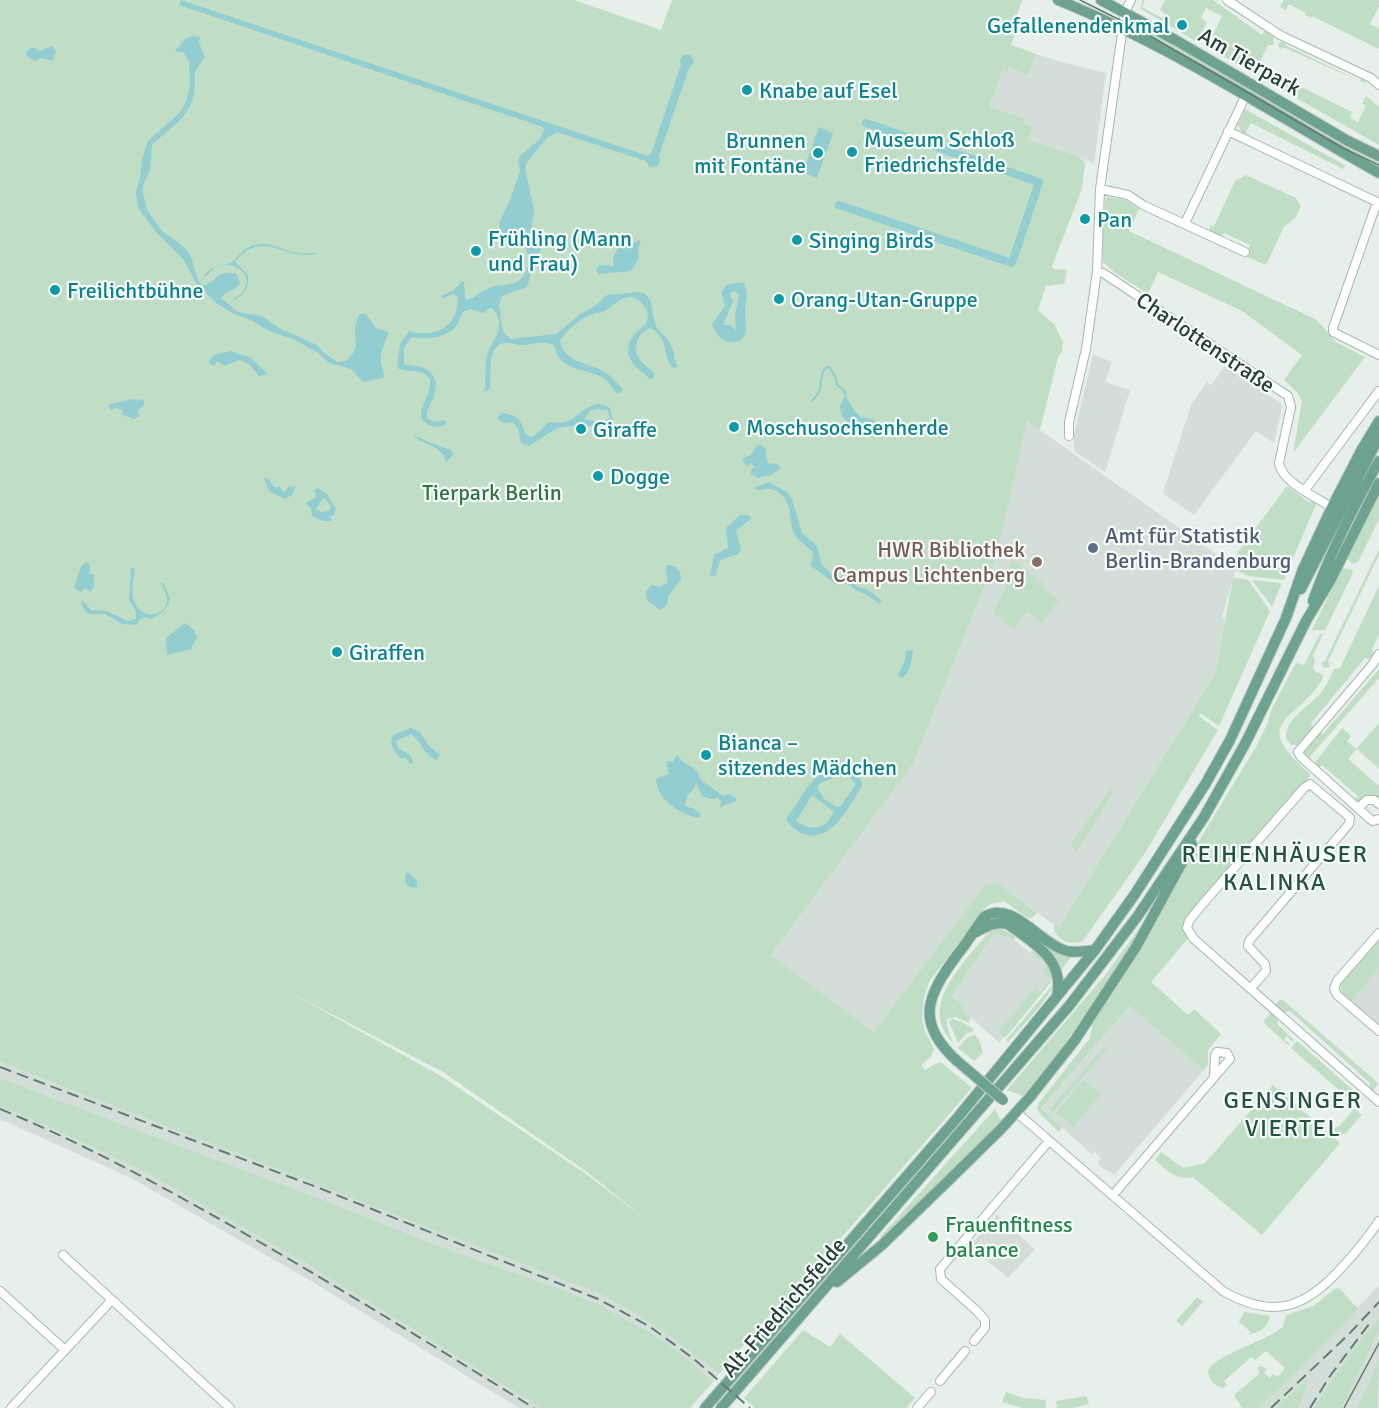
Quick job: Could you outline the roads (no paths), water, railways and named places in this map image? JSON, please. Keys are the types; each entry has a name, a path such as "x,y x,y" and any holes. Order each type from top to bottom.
{"main road":[{"name":"Am Tierpark","path":"1058,0 1181,60 1379,173"},
{"name":"Am Tierpark","path":"1101,0 1379,156"},
{"path":"1288,614 1303,569 1332,507 1362,449 1379,422"},
{"path":"1288,614 1379,437"},
{"path":"1306,621 1322,576 1379,461"},
{"path":"822,1293 882,1245 947,1182 1016,1112 1075,1040 1136,947 1185,861 1204,817 1245,744 1306,621 1330,581 1379,483"},
{"name":"Alt-Friedrichsfelde","path":"705,1408 958,1117 1095,950 1135,894 1206,783 1249,702 1288,614"},
{"name":"Alt-Friedrichsfelde","path":"722,1408 1069,1006 1137,917 1204,817"},
{"path":"1016,1112 950,1054 936,1037 929,1012 931,998 938,981 984,917 992,912 1001,911 1011,915 1061,949 1076,952 1095,950"},
{"path":"974,933 988,925 1001,922 1008,924 1049,956 1057,973 1059,988 1056,999"}],"street":[{"path":"1069,436 1069,422 1086,349 1097,271 1100,189 1125,12 1131,0"},
{"name":"Am Tierpark","path":"1227,0 1280,35 1371,78 1379,85"},
{"name":"Am Tierpark","path":"1185,224 1245,97"},
{"path":"1228,131 1378,202 1333,330 1336,334 1379,355"},
{"path":"1100,189 1128,195 1143,205 1245,252"},
{"name":"Charlottenstraße","path":"1097,271 1288,396 1290,407 1279,465 1285,476 1332,507"},
{"path":"1305,490 1379,391"},
{"path":"1379,654 1298,752 1373,821 1379,819"},
{"path":"1251,988 1266,971 1265,964 1248,946 1249,941 1349,824 1350,818 1310,784 1304,788 1189,921 1188,932 1194,939 1378,1099"},
{"path":"1358,808 1367,800 1374,800 1379,804"},
{"path":"1379,933 1337,981 1334,988 1337,995 1379,1031"},
{"path":"1113,1196 1214,1077"},
{"path":"1016,1112 1223,1291 1236,1299 1266,1306 1288,1305 1308,1299 1331,1280 1379,1221"},
{"path":"974,1341 984,1328 985,1320 941,1279 940,1269 1049,1141"},
{"path":"63,1255 230,1408"},
{"path":"0,1291 65,1350"},
{"path":"12,1408 110,1302 115,1302"},
{"path":"940,1381 965,1351"},
{"path":"917,1408 931,1392"}],"water":[{"path":"181,0 648,156 651,154 681,65 680,60 683,55 691,55 694,62 689,68 659,156 658,166 650,167 646,161 557,132 548,137 527,162 525,168 534,210 531,231 534,234 548,233 549,237 535,259 527,287 502,296 499,305 503,332 511,339 556,334 607,295 638,292 646,294 651,302 657,328 668,340 678,367 674,368 670,364 661,337 650,328 637,340 636,349 640,360 654,373 654,378 649,379 632,363 628,350 631,339 646,324 648,315 638,300 627,297 603,312 584,318 560,341 566,353 571,357 613,378 623,389 621,392 617,393 600,376 566,364 561,360 554,345 541,343 521,345 506,343 495,348 491,361 490,388 487,391 483,390 486,386 486,360 499,328 499,321 491,307 483,313 470,309 463,312 457,325 448,333 430,338 412,337 404,347 404,365 424,368 433,375 435,381 436,387 427,417 433,421 445,420 446,424 436,427 427,424 421,415 429,391 430,379 423,373 397,367 400,344 409,331 428,333 444,328 450,323 457,307 458,297 453,294 444,298 441,296 454,290 462,281 467,300 492,287 515,283 525,274 528,262 526,249 518,240 503,232 499,223 520,171 518,160 540,139 543,127 179,5"},
{"path":"200,37 199,43 205,57 195,73 194,94 189,108 180,120 152,145 150,169 143,186 147,210 161,230 190,254 198,280 202,285 224,273 236,274 240,282 221,298 238,312 262,316 279,328 317,345 337,362 346,361 354,352 355,327 359,314 366,314 376,328 389,332 381,355 383,378 363,382 351,369 329,363 318,353 295,340 267,330 216,303 196,283 184,260 157,233 138,208 136,192 148,141 178,114 188,96 189,61 183,52 175,51 186,38"},
{"path":"52,46 56,51 52,61 42,58 34,61 26,53 30,48 41,51"},
{"name":"Brunnen mit Fontäne","path":"819,127 833,133 817,178 803,172"},
{"path":"638,240 641,241 638,248 639,258 631,271 598,274 596,269 600,265 614,266 613,257 620,245 633,244"},
{"path":"263,244 301,254 318,253 307,255 296,254 265,246 255,247 245,252 235,262 248,275 248,284 242,294 239,297 231,301 242,293 246,286 245,274 235,267 223,265 233,262 243,250"},
{"path":"743,282 747,294 746,331 740,341 735,342 722,339 712,324 725,306 722,293 728,284","holes":["734,291 739,294 735,316 736,330 730,325 724,325 724,322 733,301 730,294"]},
{"path":"231,351 251,358 268,374 259,376 249,364 240,360 224,366 217,361 214,366 208,362 214,355"},
{"path":"845,395 856,413 861,417 874,420 875,424 872,427 863,429 856,423 849,423 842,416 840,407"},
{"path":"132,399 144,400 144,405 137,411 140,416 134,419 121,414 123,411 117,408 111,410 108,405"},
{"path":"605,405 611,409 612,420 608,425 557,428 529,446 521,443 518,429 512,422 503,423 497,418 501,413 514,416 520,421 525,434 530,437 549,422 566,422 590,406","holes":["608,410 610,418 607,420 584,419 590,411"]},
{"path":"412,434 451,450 453,454 446,463 441,452"},
{"path":"761,445 766,449 768,463 778,464 781,468 771,475 758,478 751,474 754,467 751,463 747,466 743,458 751,455 756,446"},
{"path":"264,478 269,479 274,487 280,487 284,493 289,486 296,487 292,495 285,499 269,491"},
{"path":"769,482 787,492 792,499 802,533 817,546 822,565 833,575 845,577 857,586 870,591 882,601 879,604 845,582 837,585 811,566 813,553 794,533 786,500 773,490 754,488"},
{"path":"318,488 327,494 336,509 334,515 330,517 332,521 323,521 312,516 311,508 306,504 316,498 315,489","holes":["323,498 329,503 329,511 321,512 316,509"]},
{"path":"740,515 749,515 751,519 736,530 741,550 738,554 720,560 715,576 710,576 714,555 728,548 726,528"},
{"path":"86,562 90,565 89,574 94,574 94,586 90,592 85,588 82,592 74,588 81,566"},
{"path":"667,565 678,569 681,580 668,596 667,605 660,610 647,600 646,591 652,585 659,587 666,584"},
{"path":"131,568 135,569 132,590 135,604 145,613 156,614 161,611 167,600 161,583 164,583 170,599 163,611 151,619 145,617 139,620 137,625 122,624 105,614 89,614 84,610 81,602 83,601 91,610 106,611 128,621 136,619 136,612 129,599"},
{"path":"185,623 194,630 197,637 191,649 167,655 166,638"},
{"path":"913,650 910,668 903,678 898,675 905,661 906,651"},
{"path":"411,728 420,732 428,745 440,755 436,760 411,734 396,741 398,748 411,756 413,764 409,763 406,758 401,758 395,751 391,742 393,735"},
{"path":"677,755 696,770 701,780 723,796 729,794 736,798 736,801 720,807 721,801 718,798 711,799 702,796 696,783 694,789 687,795 685,806 701,814 699,818 671,805 660,793 656,779 669,774 666,761 673,762"},
{"path":"842,769 853,773 858,776 862,786 840,819 831,828 822,834 811,836 800,832 787,822 787,817 814,779 830,771","holes":["847,775 856,784 840,807 837,807 824,799 817,787 820,783","812,795 834,812 827,823 813,828 796,821"]},
{"path":"406,873 417,880 417,887 414,888 407,884"}],"waterway":[{"path":"839,205 1012,263 1039,182 866,123"},
{"path":"812,401 820,391 823,371 829,367 836,378 837,385 846,395"}],"tram line":[{"path":"1080,0 1140,30 1343,148 1379,165"},
{"path":"1344,1408 1379,1343"}],"railway":[{"path":"0,1067 319,1188 598,1299 649,1326 694,1359 750,1408"},
{"path":"0,1109 99,1154 195,1205 431,1344 534,1408"},
{"path":"1271,1408 1347,1336 1379,1302"},
{"path":"1310,1408 1330,1376 1372,1320"}],"place":[{"name":"Gefallenendenkmal","path":"1182,25"},
{"name":"Knabe auf Esel","path":"747,90"},
{"name":"Museum Schloß Friedrichsfelde","path":"852,152"},
{"name":"Brunnen mit Fontäne","path":"818,153"},
{"name":"Pan","path":"1085,219"},
{"name":"Singing Birds","path":"797,240"},
{"name":"Frühling (Mann und Frau)","path":"476,251"},
{"name":"Freilichtbühne","path":"55,290"},
{"name":"Orang-Utan-Gruppe","path":"779,299"},
{"name":"Moschusochsenherde","path":"734,427"},
{"name":"Giraffe","path":"581,429"},
{"name":"Dogge","path":"598,476"},
{"name":"Amt für Statistik Berlin-Brandenburg","path":"1093,548"},
{"name":"HWR Bibliothek Campus Lichtenberg","path":"1037,562"},
{"name":"Giraffen","path":"337,652"},
{"name":"Bianca – sitzendes Mädchen","path":"706,755"},
{"name":"Frauenfitness balance","path":"933,1237"}],"district":[{"name":"REIHENHÄUSER KALINKA","path":"1275,868"},
{"name":"GENSINGER VIERTEL","path":"1293,1114"}],"park label":[{"name":"Tierpark Berlin","path":"492,492"}]}
